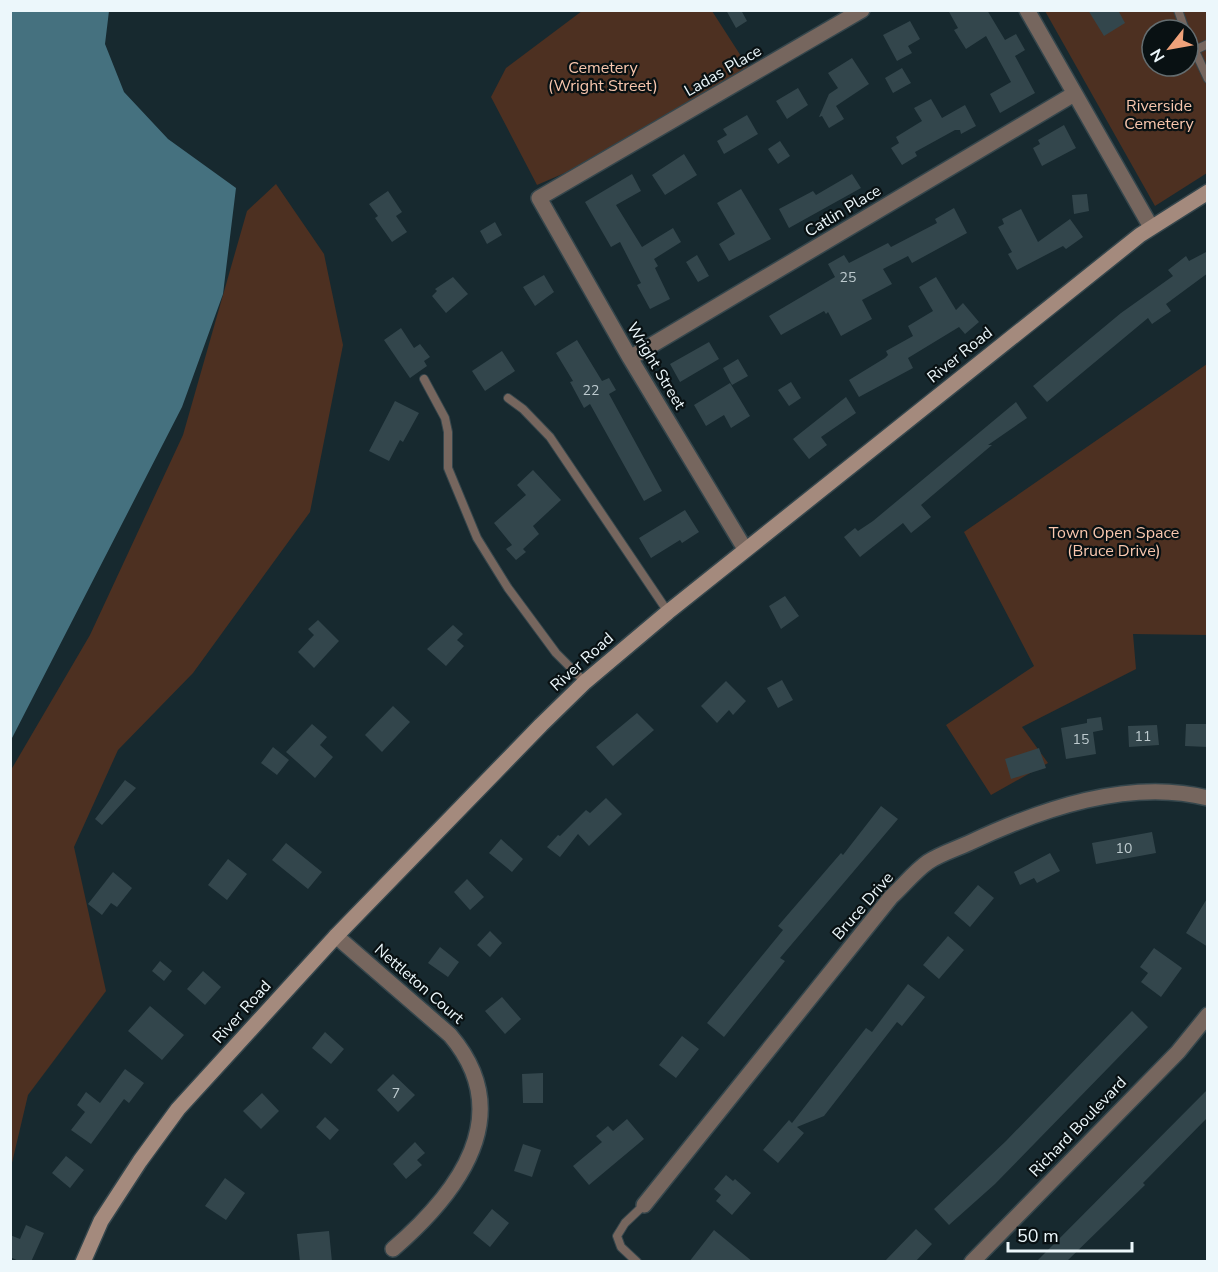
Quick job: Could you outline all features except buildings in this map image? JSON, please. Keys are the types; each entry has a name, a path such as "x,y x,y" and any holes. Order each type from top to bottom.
{"main road":[{"name":"River Road","path":"83,1262 102,1221 140,1161 178,1109 336,936 506,760 585,682 745,549 1151,227 1208,192"}],"street":[{"name":"Ladas Place","path":"539,198 862,10"},
{"path":"1027,10 1151,227"},
{"name":"Catlin Place","path":"630,358 1074,94"},
{"name":"Wright Street","path":"539,198 630,358 745,549"},
{"name":"Bruce Drive","path":"644,1205 891,897 928,862 1000,829 1064,805 1134,793 1184,792 1208,798"},
{"name":"Nettleton Court","path":"336,936 450,1035 467,1058 479,1092 481,1123 462,1171 427,1219 393,1249"},
{"name":"Richard Boulevard","path":"972,1262 1178,1052 1208,1015"}],"lane":[{"path":"1200,62 1208,80"},
{"path":"424,379 445,418 448,432 448,468 477,538 508,588 556,653 585,682"},
{"path":"508,398 524,409 550,437 668,612"},
{"path":"637,1262 621,1248 617,1236 625,1223 644,1205"}],"green space":[{"name":"Cemetery (Wright Street)","path":"582,11 712,11 748,67 567,172 537,185 491,97 506,68"},
{"name":"Riverside Cemetery","path":"1045,11 1207,11 1207,173 1155,206"},
{"path":"276,184 324,254 343,345 310,512 193,673 118,750 74,847 106,991 28,1095 11,1167 11,770 90,635 183,435 247,211"},
{"name":"Town Open Space (Bruce Drive)","path":"1207,364 1207,635 1133,634 1136,669 1022,727 1048,763 991,795 946,725 1034,666 964,532"}],"water":[{"path":"11,10 109,11 105,44 124,92 168,139 236,188 223,294 182,407 11,740"}]}
